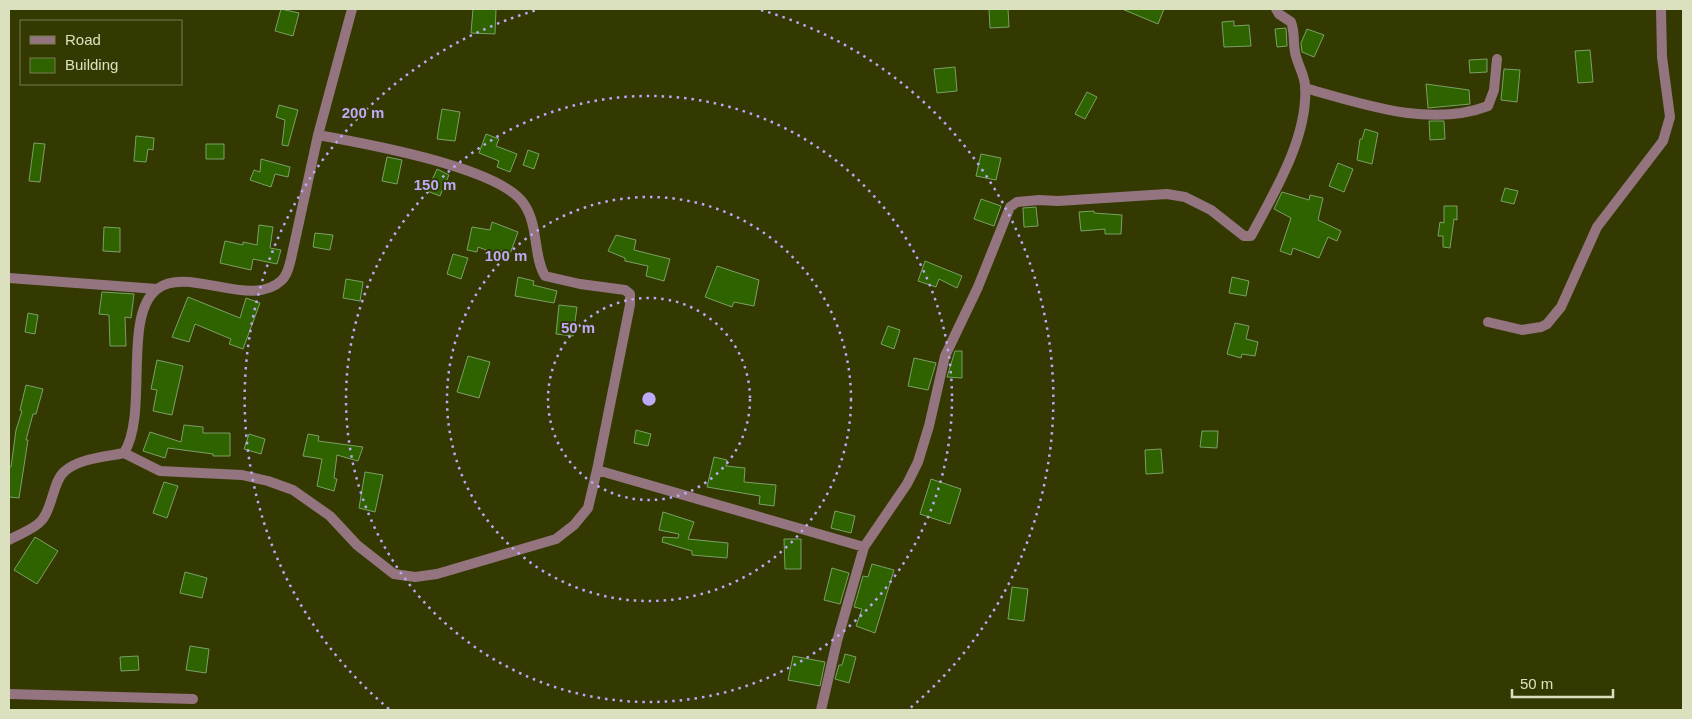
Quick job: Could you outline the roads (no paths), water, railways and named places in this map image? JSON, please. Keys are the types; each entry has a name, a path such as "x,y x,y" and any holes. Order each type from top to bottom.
{"street":[{"path":"124,453 133,436 142,320 148,300 157,289 169,283 180,282 220,288 260,288 283,279 291,259 318,135 352,9"},
{"path":"821,710 837,640 864,547 907,484 918,462 929,426 945,356 978,287 1010,207 1017,202 1039,200 1167,194 1185,197 1211,210 1244,236 1248,237 1285,173 1300,127 1305,88 1303,74 1295,52 1291,22 1279,14 1276,9"},
{"path":"1488,322 1522,330 1541,328 1547,324 1561,307 1597,227 1663,141 1670,117 1662,57 1661,9"},
{"path":"1305,88 1366,106 1431,115 1470,113 1488,106 1494,90 1497,59"},
{"path":"9,540 41,521 49,509 64,471 79,463 124,453 160,470 242,475 268,481 293,490 330,516 357,545 394,574 415,576 437,574 556,539 574,524 588,508 630,305 630,294 625,290 545,276 529,212 522,201 502,184 440,162 384,147 318,135"},
{"path":"9,278 157,289"},
{"path":"597,470 864,547"},
{"path":"9,694 194,699"}]}
